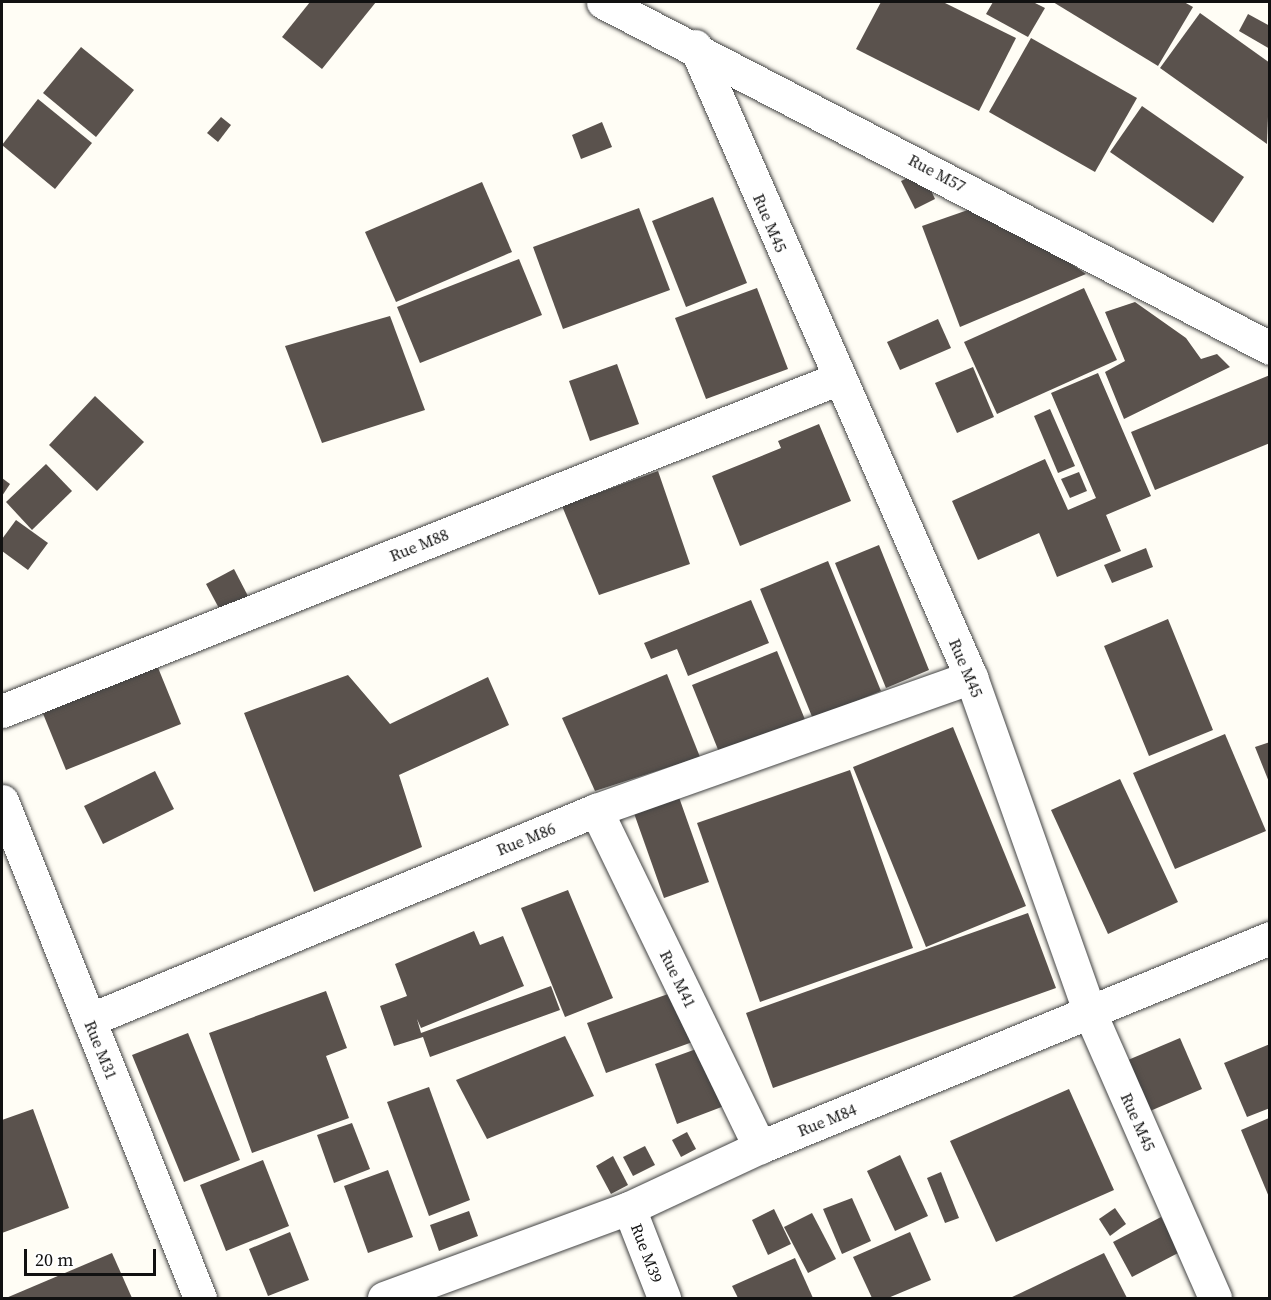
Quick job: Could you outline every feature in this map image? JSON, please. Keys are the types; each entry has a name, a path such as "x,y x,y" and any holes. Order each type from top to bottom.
{"street":[{"name":"Rue M57","path":"603,2 695,46 1269,348"},
{"name":"Rue M45","path":"695,46 837,379 971,676 1090,1013 1215,1299"},
{"name":"Rue M88","path":"2,711 837,379"},
{"name":"Rue M86","path":"89,1020 596,810 971,676"},
{"name":"Rue M31","path":"2,801 200,1299"},
{"name":"Rue M41","path":"596,810 760,1147"},
{"name":"Rue M84","path":"384,1299 629,1208 760,1147 1269,938"},
{"name":"Rue M39","path":"629,1208 664,1299"}],"building":[{"path":"310,2 376,2 322,69 282,37"},
{"path":"881,2 943,2 1016,38 979,111 856,49"},
{"path":"993,2 1033,2 1045,8 1028,37 986,14"},
{"path":"1053,2 1184,2 1193,7 1158,66"},
{"path":"1200,13 1270,63 1267,144 1160,68"},
{"path":"1248,14 1270,26 1270,49 1239,31"},
{"path":"1031,38 1137,98 1095,172 989,112"},
{"path":"81,47 134,90 96,137 43,93"},
{"path":"38,99 92,143 55,189 2,145"},
{"path":"1142,106 1244,177 1213,223 1110,152"},
{"path":"221,117 231,125 218,142 207,133"},
{"path":"602,122 612,147 581,159 572,135"},
{"path":"922,171 935,199 915,209 901,181"},
{"path":"482,182 512,252 396,302 365,232"},
{"path":"713,197 747,283 686,307 652,221"},
{"path":"985,204 1086,274 960,327 922,226"},
{"path":"639,208 670,290 563,329 533,247"},
{"path":"519,259 542,315 420,363 397,307"},
{"path":"757,288 788,369 706,399 675,318"},
{"path":"1084,288 1117,360 997,414 964,342"},
{"path":"1135,302 1186,338 1201,359 1217,354 1230,367 1124,419 1105,372 1125,361 1105,312"},
{"path":"390,316 425,410 322,443 285,346"},
{"path":"938,319 951,348 900,370 887,342"},
{"path":"617,364 639,424 590,441 569,381"},
{"path":"973,367 994,417 957,433 935,383"},
{"path":"1098,373 1151,496 1106,515 1121,551 1057,577 1039,533 978,560 952,501 1045,459 1068,510 1096,498 1051,393"},
{"path":"1270,375 1270,443 1155,490 1131,432"},
{"path":"95,396 144,442 97,491 49,445"},
{"path":"1050,409 1075,466 1058,473 1034,416"},
{"path":"819,424 851,501 740,546 712,476 781,448 778,441"},
{"path":"46,464 72,491 32,530 6,502"},
{"path":"658,471 690,564 599,595 562,506"},
{"path":"1079,472 1087,491 1070,498 1061,479"},
{"path":"2,478 10,484 2,496"},
{"path":"16,520 48,543 28,570 2,551 2,539"},
{"path":"879,545 929,670 886,688 835,563"},
{"path":"1146,548 1153,567 1112,583 1104,565"},
{"path":"828,561 881,691 813,719 760,589"},
{"path":"234,569 249,598 221,612 206,584"},
{"path":"751,600 769,643 688,676 677,649 651,659 644,643"},
{"path":"1168,619 1213,730 1149,756 1104,646"},
{"path":"777,651 806,722 721,757 692,685"},
{"path":"152,653 181,724 66,770 37,699"},
{"path":"667,674 700,757 595,791 562,718"},
{"path":"348,675 390,724 488,677 509,725 399,775 422,847 314,892 244,713"},
{"path":"953,727 1026,906 926,947 853,767"},
{"path":"1225,734 1266,831 1175,869 1133,773"},
{"path":"1270,742 1270,782 1269,782 1255,747"},
{"path":"850,770 913,948 760,1002 697,823"},
{"path":"155,771 174,809 103,844 84,806"},
{"path":"1120,779 1178,902 1108,934 1051,810"},
{"path":"675,786 709,882 664,898 630,802"},
{"path":"568,890 613,998 565,1017 521,908"},
{"path":"1028,913 1056,988 773,1088 746,1013"},
{"path":"474,931 480,945 503,936 524,986 421,1028 417,1019 421,1033 551,986 560,1010 430,1057 423,1037 394,1046 380,1006 407,996 395,964"},
{"path":"682,989 701,1039 606,1073 587,1023"},
{"path":"326,991 347,1048 326,1056 349,1118 252,1153 209,1033"},
{"path":"188,1033 240,1160 184,1182 132,1055"},
{"path":"565,1036 594,1096 487,1139 456,1080"},
{"path":"1180,1038 1202,1089 1150,1111 1128,1060"},
{"path":"710,1044 732,1103 677,1124 655,1064"},
{"path":"1270,1044 1270,1108 1247,1117 1224,1063"},
{"path":"429,1087 470,1200 429,1216 387,1102"},
{"path":"1069,1089 1114,1190 996,1242 950,1141"},
{"path":"33,1109 69,1208 2,1233 2,1120"},
{"path":"1269,1118 1269,1197 1241,1130"},
{"path":"352,1123 370,1169 334,1183 317,1135"},
{"path":"687,1132 696,1149 681,1157 672,1140"},
{"path":"645,1146 655,1165 633,1176 623,1157"},
{"path":"900,1155 928,1216 895,1231 867,1171"},
{"path":"613,1156 628,1185 611,1194 596,1166"},
{"path":"263,1160 289,1226 226,1251 200,1185"},
{"path":"388,1170 413,1237 368,1253 344,1186"},
{"path":"941,1172 959,1218 945,1223 927,1178"},
{"path":"852,1198 871,1241 842,1254 823,1209"},
{"path":"1115,1208 1126,1224 1110,1236 1099,1219"},
{"path":"774,1209 791,1244 768,1255 752,1220"},
{"path":"469,1211 478,1236 439,1251 430,1225"},
{"path":"812,1213 836,1259 808,1273 784,1227"},
{"path":"1161,1217 1180,1252 1132,1277 1113,1242"},
{"path":"290,1232 309,1280 268,1296 249,1249"},
{"path":"910,1232 931,1280 888,1298 872,1298 853,1257"},
{"path":"112,1253 132,1298 6,1298"},
{"path":"1104,1253 1127,1298 1010,1298"},
{"path":"795,1258 813,1298 738,1298 732,1286"}]}
